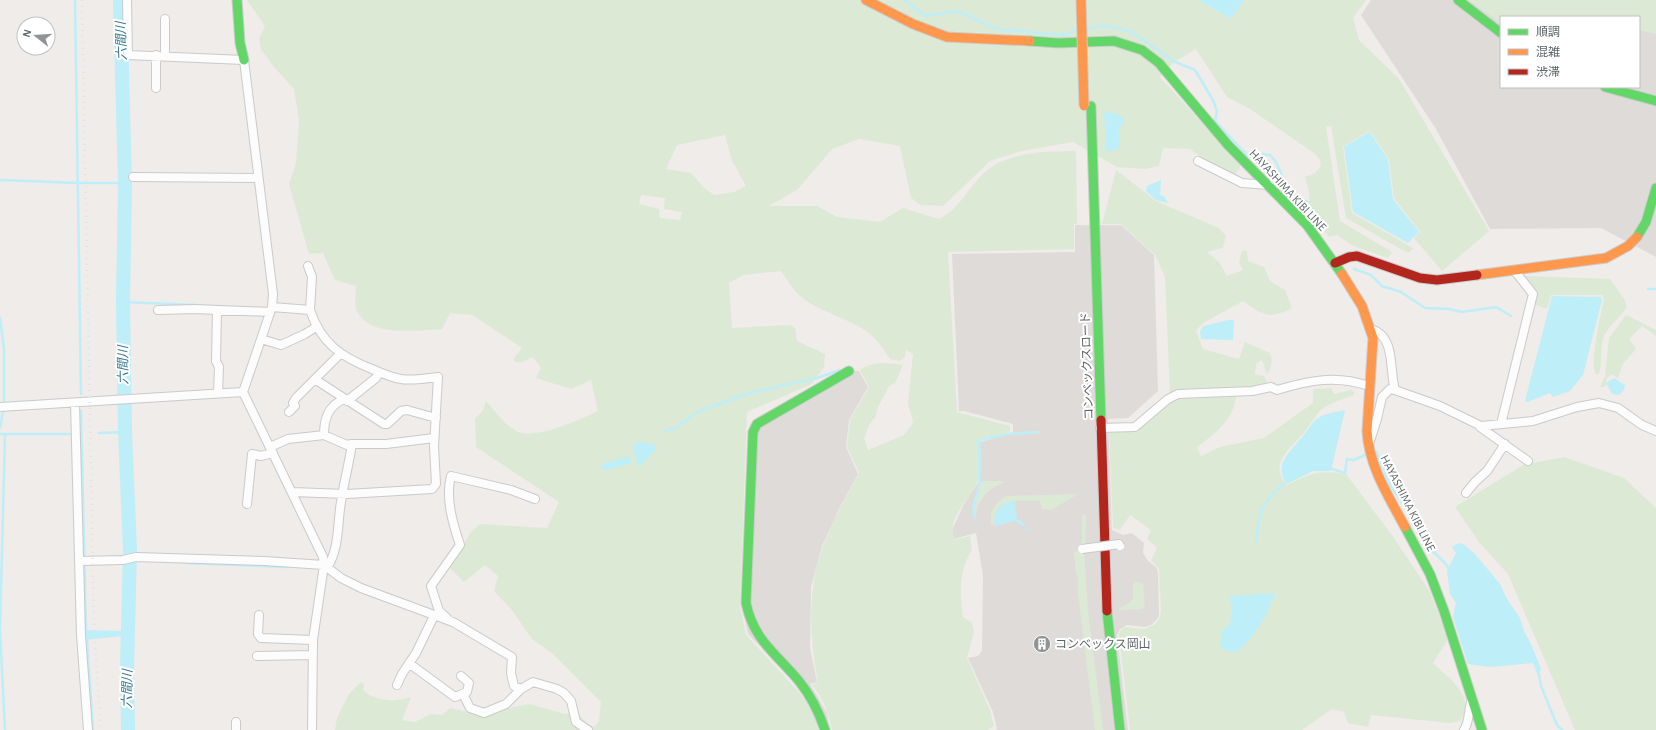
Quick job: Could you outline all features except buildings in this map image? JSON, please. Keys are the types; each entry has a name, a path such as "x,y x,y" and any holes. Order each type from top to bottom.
{"street":[{"path":"127,0 128,55 244,60"},
{"path":"237,0 240,43 244,60 273,294 271,310 243,392 323,556 326,566 313,640 312,730"},
{"name":"HAYASHIMA KIBI LINE","path":"866,0 913,24 947,37 1030,42 1114,41 1142,50 1159,63 1215,130 1307,225 1335,263 1362,306 1371,329 1373,349 1367,417 1368,446 1377,474 1430,574 1482,730"},
{"name":"コンベックスロード","path":"1081,0 1088,106 1106,605 1120,730"},
{"name":"コンベックスロード","path":"1088,0 1088,106 1099,594 1107,691 1112,730"},
{"path":"1458,0 1500,32"},
{"path":"165,19 165,56"},
{"path":"156,56 156,88"},
{"path":"1609,88 1656,101"},
{"path":"1198,161 1242,183 1268,185"},
{"path":"133,177 258,178"},
{"path":"1335,263 1349,257 1358,256 1427,280 1606,258 1618,254 1634,243 1648,220 1656,188"},
{"path":"308,266 312,277 310,310 316,327 340,354 354,362 402,380 438,378 434,438 436,484 432,489"},
{"path":"1501,424 1533,294 1514,270"},
{"path":"158,310 310,310"},
{"path":"218,310 216,361 219,367 218,393"},
{"path":"261,339 281,345 316,327"},
{"path":"1371,329 1381,333 1390,350 1392,382 1395,390"},
{"path":"289,412 294,406 293,403 296,398 316,380 340,354"},
{"path":"825,730 823,719 813,699 761,640 754,631 749,619 747,596 754,432 757,424 849,371"},
{"path":"324,435 326,416 334,405 345,400 376,378 380,372"},
{"path":"316,380 384,424 388,424 401,411 407,410 436,418"},
{"path":"1100,428 1135,427 1168,399 1178,394 1252,391 1271,387 1277,390 1306,381 1349,380 1369,386"},
{"path":"1368,446 1377,419 1382,397 1390,390 1395,390 1440,406 1477,424 1487,427 1533,421 1578,407 1599,403 1618,408 1642,425 1656,431"},
{"path":"0,407 243,392"},
{"path":"75,403 83,561 81,635 88,730"},
{"path":"1477,424 1528,461"},
{"path":"247,504 252,454 261,456 288,439 324,435 347,445 386,444 434,438"},
{"path":"326,566 335,554 337,545 342,494 352,444"},
{"path":"1466,493 1487,471 1505,444"},
{"path":"521,689 518,689 512,683 512,657 453,622 439,611 431,586 460,545 454,525 448,487 451,476 511,490 535,499"},
{"path":"292,492 342,494 448,487"},
{"path":"1082,549 1120,544"},
{"path":"83,561 123,560 136,557 264,561 326,566 341,578 361,588 453,622"},
{"path":"258,615 258,634 261,638 313,640"},
{"path":"397,685 402,674 410,664 434,616"},
{"path":"257,656 313,655"},
{"path":"410,664 455,697 466,692 469,683 461,676"},
{"path":"463,694 470,708 484,713 506,704 521,689 533,682 557,689 571,701 576,722 588,730"},
{"path":"1464,730 1467,726 1468,711 1472,699"}],"shaded area":[{"path":"1371,0 1656,0 1656,257 1601,228 1490,229 1436,129 1361,15"},
{"path":"1075,225 1121,225 1154,255 1158,391 1128,418 1108,419 1112,530 1123,535 1132,533 1144,543 1143,553 1148,561 1156,567 1158,572 1159,614 1158,618 1151,625 1145,627 1127,625 1120,629 1117,635 1128,730 995,730 997,729 993,712 968,658 978,656 982,651 983,576 976,533 954,539 952,530 963,506 979,481 981,461 980,442 1013,433 1013,424 959,411 952,254 1075,252"},
{"path":"842,370 859,371 868,387 849,420 846,447 858,474 840,507 822,546 811,587 810,648 817,682 810,684 827,713 830,730 803,692 748,634 742,605 750,424"}],"green space":[{"path":"247,0 1198,0 1231,19 1244,0 1366,0 1353,18 1359,40 1399,79 1489,231 1442,271 1414,238 1420,232 1394,198 1389,160 1372,133 1367,132 1343,147 1352,213 1413,248 1410,252 1406,252 1346,218 1331,126 1326,127 1340,221 1392,252 1388,258 1353,246 1337,235 1329,237 1310,214 1309,192 1305,177 1315,173 1321,166 1319,158 1250,109 1227,97 1196,49 1173,63 1160,77 1240,164 1240,168 1234,176 1212,165 1190,149 1163,148 1159,166 1145,169 1117,167 1073,142 1021,151 990,161 943,206 921,205 911,198 900,146 859,139 832,149 798,189 769,206 817,206 837,217 880,222 903,208 939,219 945,216 961,201 988,169 999,163 1024,155 1076,151 1077,224 1074,224 1074,249 948,252 957,412 1010,426 1010,432 978,439 980,461 979,477 956,516 953,531 954,540 970,536 972,550 964,566 961,583 963,617 972,623 974,632 967,658 990,710 994,726 988,730 832,730 825,706 812,685 818,682 814,659 811,623 815,573 830,528 859,473 847,447 850,420 869,387 860,370 864,367 875,364 887,363 903,365 895,383 889,386 878,407 875,418 868,427 864,438 868,450 904,435 912,425 913,421 908,404 913,354 906,350 905,357 900,361 890,359 873,337 859,326 812,305 801,297 781,271 744,275 729,283 732,328 791,325 795,328 797,341 825,354 824,367 812,384 747,412 740,605 746,635 799,692 811,708 820,730 335,730 337,718 349,694 361,682 364,684 363,690 380,699 399,700 411,697 402,720 415,722 431,714 442,715 450,708 483,716 529,704 565,714 577,712 587,724 594,727 599,721 601,702 553,654 532,639 511,609 494,591 498,576 485,565 464,582 449,567 471,532 480,524 547,528 559,502 476,447 475,419 483,410 486,401 508,425 516,431 524,433 534,433 557,428 598,411 591,380 571,389 536,378 541,368 533,357 522,362 515,362 514,358 522,348 472,315 450,313 442,329 408,331 383,329 363,320 356,308 356,286 335,280 323,253 309,254 289,184 296,163 299,120 294,89 274,67 261,49 259,39 265,26","holes":["725,135 732,161 746,186 734,192 714,195 704,188 691,173 666,169 677,145","641,195 665,198 664,209 682,212 680,220 660,218 659,209 639,204"]},
{"path":"1468,0 1656,0 1656,34 1640,30 1640,16 1500,16 1500,22"},
{"path":"1116,170 1156,201 1219,228 1226,236 1223,248 1207,252 1219,262 1227,276 1243,270 1239,262 1242,251 1247,251 1248,261 1264,267 1270,281 1285,290 1292,308 1284,312 1271,315 1255,310 1243,301 1203,323 1196,330 1203,349 1239,359 1245,342 1270,353 1272,361 1269,372 1266,373 1261,360 1256,364 1255,374 1264,376 1267,382 1259,386 1237,387 1234,407 1230,415 1220,429 1197,447 1201,456 1220,447 1264,438 1313,403 1313,389 1331,388 1334,394 1351,390 1354,392 1354,395 1337,401 1322,409 1284,456 1280,463 1281,477 1287,485 1309,475 1328,472 1346,474 1394,538 1430,592 1448,639 1433,663 1453,682 1463,696 1465,704 1464,712 1460,721 1450,723 1371,715 1368,727 1348,723 1344,712 1332,709 1302,730 1130,730 1119,636 1120,631 1124,627 1145,629 1155,624 1159,619 1161,612 1159,569 1151,560 1157,548 1147,539 1151,530 1130,515 1120,530 1113,528 1109,430 1133,429 1170,394 1165,277 1155,255 1121,224 1102,224"},
{"path":"1522,276 1610,279 1624,299 1627,307 1605,334 1602,343 1599,374 1596,375 1594,361 1596,338 1604,299 1602,295 1551,295 1547,309 1534,304"},
{"path":"1626,315 1656,330 1656,336 1642,326 1629,339 1636,349 1623,364 1618,378 1611,374 1606,380 1606,386 1600,387 1605,376 1609,338"},
{"path":"1564,457 1624,478 1656,508 1656,730 1575,730 1508,574 1479,542 1455,507 1523,465"},
{"path":"979,481 1004,481 1003,483 992,488 984,496 978,505 975,517 974,510"},
{"path":"1078,494 1051,510 1042,509 1040,501 1016,501 1002,505 997,510 994,517 995,526 991,524 992,511 1006,496"},
{"path":"1086,514 1085,546 1082,546 1082,515"},
{"path":"1084,551 1088,611 1103,730 1095,730 1078,593 1078,575 1076,574 1074,552"},
{"path":"1135,582 1143,583 1145,605 1142,609 1119,610 1119,608 1125,606 1133,599 1133,585"}],"water":[{"path":"1198,0 1244,0 1231,19"},
{"path":"1104,111 1120,115 1123,118 1123,126 1119,126 1120,148 1106,152"},
{"path":"1367,133 1371,133 1388,160 1393,199 1419,232 1408,243 1353,212 1344,147"},
{"path":"1161,180 1160,195 1164,196 1168,203 1156,200 1146,191 1147,186"},
{"path":"1552,296 1601,297 1602,300 1583,375 1570,391 1553,397 1550,393 1528,402 1525,401"},
{"path":"1234,320 1233,340 1201,339 1200,332 1203,326"},
{"path":"1614,378 1625,385 1624,390 1619,395 1612,394 1606,383"},
{"path":"1345,410 1331,471 1313,471 1287,484 1281,471 1282,464 1288,453 1318,418 1327,414"},
{"path":"637,441 655,445 656,449 639,468 633,448"},
{"path":"630,456 631,463 607,470 600,469 605,463"},
{"path":"1015,501 1017,520 1022,521 1025,527 1030,529 1032,532 1015,521 995,526 995,516 999,508 1006,503"},
{"path":"1459,543 1463,544 1474,553 1500,584 1507,599 1520,618 1524,631 1531,644 1541,669 1538,676 1533,663 1490,667 1468,664 1453,617 1456,603 1450,594 1447,571 1456,553 1452,547"},
{"path":"1275,593 1260,625 1243,647 1237,652 1229,652 1220,647 1222,630 1229,624 1232,615 1230,596"},
{"path":"84,630 122,631 122,636 85,640"}],"waterway":[{"path":"75,0 81,394"},
{"name":"六間川","path":"120,0 125,183 123,302 125,432 130,550 127,668 128,730"},
{"path":"905,0 925,16 958,11 997,29 1063,35 1079,29"},
{"path":"1084,29 1099,26 1113,27 1132,32 1175,62 1195,70 1214,102 1217,112 1215,121 1248,156 1263,154 1270,155 1276,162 1288,189 1307,213"},
{"path":"0,180 125,183"},
{"path":"1297,199 1308,202"},
{"path":"1354,269 1371,275 1382,286 1401,292 1425,308 1449,309 1462,312 1496,307 1511,316"},
{"path":"1648,289 1656,289"},
{"path":"123,302 196,305"},
{"path":"0,318 4,349 4,401"},
{"path":"665,431 676,428 697,412 753,392 817,378 840,370"},
{"path":"81,411 86,633"},
{"path":"0,428 3,412"},
{"path":"99,433 125,432"},
{"path":"975,518 973,508 978,491 980,472 979,440 1008,434 1039,432"},
{"path":"0,434 75,434"},
{"path":"5,434 0,629 5,730"},
{"path":"1376,451 1391,487 1412,515 1426,545 1444,562 1450,570"},
{"path":"1329,468 1345,473 1347,459 1354,460 1365,455"},
{"path":"1256,543 1258,523 1263,508 1278,488 1287,481"},
{"path":"186,563 287,567"},
{"path":"119,634 128,633"},
{"path":"87,638 93,730"},
{"path":"1539,674 1541,686 1557,725 1562,730"}],"railway":[{"path":"82,0 94,630 101,730"}],"traffic: fast":[{"path":"237,0 240,43 244,60"},
{"path":"1458,0 1500,32"},
{"path":"1030,41 1058,43 1114,41 1142,50 1159,63 1228,145 1307,225 1342,274"},
{"path":"1609,88 1656,101"},
{"path":"1091,106 1101,420"},
{"path":"1637,237 1646,222 1656,188"},
{"path":"825,730 807,692 760,637 754,627 746,603 753,432 757,424 849,371"},
{"path":"1405,527 1430,574 1444,611 1482,730"},
{"path":"1107,611 1120,730"}],"traffic: slow":[{"path":"866,0 913,24 947,37 1030,41"},
{"path":"1081,0 1084,106"},
{"path":"1477,275 1606,258 1628,246 1637,237"},
{"path":"1342,274 1362,306 1373,338 1367,431 1372,457 1386,493 1405,527"}],"traffic: jam":[{"path":"1335,263 1349,257 1357,256 1420,278 1437,280 1477,275"},
{"path":"1101,420 1107,611"}],"place":[{"name":"コンベックス岡山","path":"1042,644"}]}
